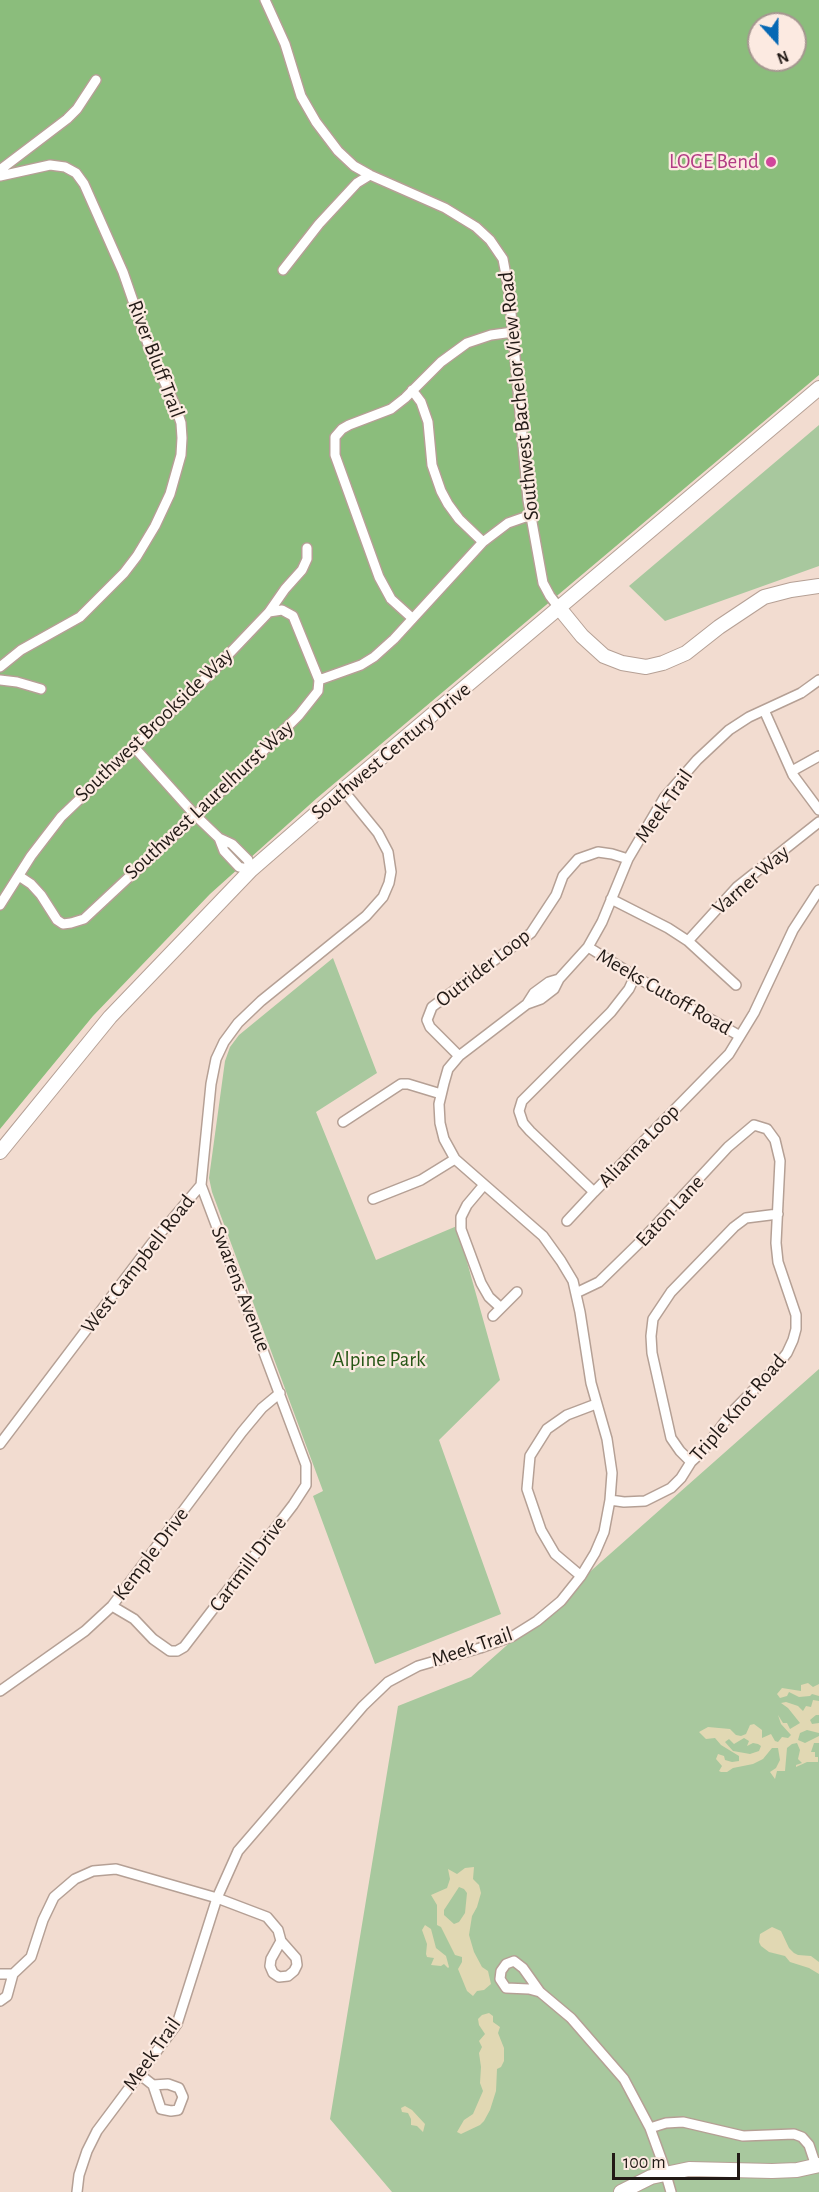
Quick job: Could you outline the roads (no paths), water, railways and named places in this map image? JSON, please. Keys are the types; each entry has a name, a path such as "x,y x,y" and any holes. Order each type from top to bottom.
{"main road":[{"name":"Southwest Century Drive","path":"0,1152 110,1017 251,870 819,388"},
{"path":"560,609 582,636 604,656 622,663 646,667 686,654 719,627 764,597 819,586"},
{"path":"621,2192 651,2177 689,2169 798,2170 818,2165"}],"street":[{"name":"Southwest Bachelor View Road","path":"265,0 285,44 301,96 316,122 339,151 354,166 370,175 446,208 476,227 490,240 503,259 508,275 525,481 543,583 560,609"},
{"path":"0,170 67,119 77,109 96,80"},
{"name":"River Bluff Trail","path":"0,176 50,165 65,167 76,173 84,184 123,272 150,350 175,405 181,423 182,438 181,455 170,494 155,526 124,573 80,617 21,650 0,667"},
{"path":"283,270 319,224 357,183 370,175"},
{"path":"412,618 391,599 379,578 334,447 335,437 342,429 391,409 441,362 467,343 491,335 513,332"},
{"path":"412,390 421,402 428,422 432,465 441,491 459,519 483,542"},
{"path":"268,612 282,610 293,616 320,680 361,665 394,639 483,542 508,523 531,515"},
{"name":"Southwest Brookside Way","path":"0,905 30,856 61,817 207,677 268,612 302,570 307,559 308,548"},
{"path":"0,680 41,689"},
{"name":"Southwest Laurelhurst Way","path":"19,876 31,884 57,920 63,924 84,919 261,754 299,715 318,691 320,680"},
{"name":"Meek Trail","path":"77,2192 79,2175 97,2131 177,2024 217,1898 237,1851 363,1706 388,1682 418,1666 513,1636 537,1621 561,1601 581,1576 595,1553 604,1532 612,1473 607,1439 596,1404 573,1281 543,1236 483,1186 455,1159 444,1139 440,1123 441,1094 448,1069 459,1056 527,1004 534,993 549,982 560,979 588,947 602,922 627,859 664,798 697,760 729,730 749,717 801,693 819,680"},
{"path":"764,710 792,771 819,810"},
{"path":"134,747 195,815 219,838 224,851 239,867 251,870"},
{"path":"792,771 819,756"},
{"name":"West Campbell Road","path":"0,1444 152,1243 201,1185 211,1084 216,1059 224,1042 238,1023 261,1001 366,916 383,897 391,872 388,852 378,833 343,790"},
{"name":"Varner Way","path":"688,941 737,887 819,822"},
{"name":"Outrider Loop","path":"459,1056 430,1027 427,1020 432,1007 531,933 556,895 563,876 578,859 597,852 627,859"},
{"name":"Alianna Loop","path":"636,976 630,989 611,1012 522,1101 519,1111 523,1123 530,1131 594,1192 729,1054 754,1013 793,930 819,890"},
{"path":"611,899 668,928 688,941 736,985"},
{"name":"Meeks Cutoff Road","path":"588,947 740,1036"},
{"path":"343,1122 401,1084 441,1094"},
{"name":"Eaton Lane","path":"576,1293 599,1282 648,1234 728,1147 754,1125 760,1126"},
{"name":"Triple Knot Road","path":"610,1500 645,1501 676,1483 691,1462 704,1451 732,1412 776,1367 787,1353 793,1340 796,1315 778,1262 776,1243 779,1150 767,1129 760,1126"},
{"path":"373,1199 421,1180 455,1159"},
{"name":"Swarens Avenue","path":"201,1185 280,1393"},
{"path":"483,1186 467,1205 461,1217 461,1229 481,1283 489,1297 501,1308"},
{"path":"567,1221 594,1192"},
{"path":"691,1462 671,1438 652,1353 651,1336 654,1319 671,1292 734,1227 746,1218 777,1214"},
{"path":"493,1316 517,1292"},
{"name":"Kemple Drive","path":"0,1691 85,1631 112,1606 242,1432 262,1408 280,1393"},
{"name":"Cartmill Drive","path":"112,1606 134,1619 153,1639 170,1651 177,1651 189,1642 294,1505 306,1485 306,1465 280,1393"},
{"path":"581,1576 555,1554 541,1530 527,1489 530,1455 547,1429 567,1415 596,1404"},
{"path":"0,2001 7,1996 13,1974 31,1957 43,1920 54,1897 75,1879 93,1871 116,1869 217,1898 267,1917 278,1930 281,1941"},
{"path":"0,1974 13,1974"},
{"path":"540,1992 571,2018 610,2061 632,2093 650,2128 671,2192"},
{"path":"139,2074 153,2085"},
{"path":"650,2128 666,2123 683,2122 743,2136 794,2134 802,2137 809,2145 818,2165"}],"place":[{"name":"LOGE Bend","path":"771,162"}],"park label":[{"name":"Alpine Park","path":"379,1360"}]}
